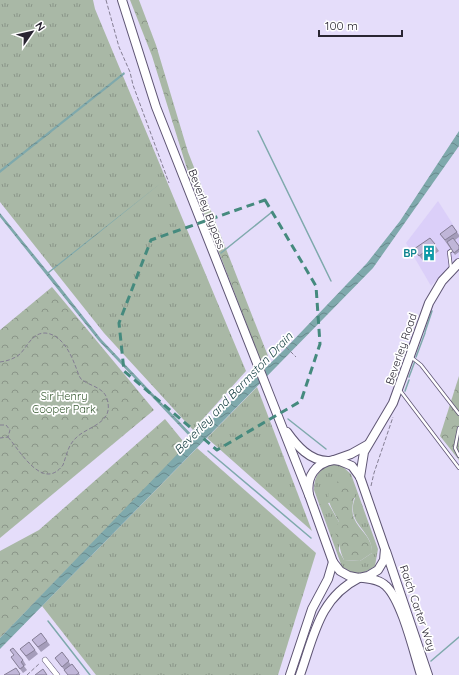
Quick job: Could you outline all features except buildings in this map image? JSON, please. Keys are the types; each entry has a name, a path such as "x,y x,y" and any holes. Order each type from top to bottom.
{"main road":[{"name":"Beverley Bypass","path":"122,0 156,107 309,495 333,562"},
{"name":"Beverley Road","path":"360,477 362,460 367,444 384,420 399,389 432,297 442,281 459,263"},
{"name":"Beverley Bypass","path":"281,424 309,456 322,461 346,463 352,466 360,477"},
{"name":"Beverley Road","path":"309,495 308,488 311,474 316,468 351,454 367,444"},
{"name":"Raich Carter Way","path":"360,477 428,675"},
{"path":"300,675 325,607 337,593 361,578 378,570 384,560 385,548"},
{"name":"Raich Carter Way","path":"333,562 344,574 383,583 392,593 400,611 421,675"},
{"path":"290,675 312,609 328,579 333,562"}],"street":[{"path":"45,660 58,675"}],"lane":[{"path":"452,250 449,252 452,270"},
{"path":"410,357 415,359 421,365 459,414"},
{"path":"399,389 459,468"},
{"path":"459,428 455,448 459,456"}],"path":[{"path":"106,0 119,47 130,72 133,85 169,183"},
{"path":"0,362 19,355 36,336 44,333 51,335 67,348 81,379 103,392 107,398 108,409 102,420 97,426 73,440 63,465 51,473 42,474 33,469 8,437"},
{"path":"282,343 296,357"},
{"path":"370,489 394,414"},
{"path":"0,425 6,425 9,428 10,433 8,437"},
{"path":"0,438 8,437"},
{"path":"27,675 45,660"}],"highlighted area":[{"path":"265,200 316,286 320,344 301,401 217,450 124,371 119,323 151,240"}],"shaded area":[{"path":"438,201 459,234 459,257 431,286 406,243"}],"green space":[{"path":"0,0 93,0 95,9 246,371 193,430 104,333 0,202"},
{"path":"130,0 139,0 156,45 188,152 268,356 262,364 188,172 152,56"},
{"name":"Sir Henry Cooper Park","path":"52,287 154,410 0,538 0,330"},
{"path":"459,376 459,460 440,436"},
{"path":"257,387 312,531 207,438"},
{"path":"165,419 187,446 0,638 0,551 39,530"},
{"path":"197,448 316,553 278,675 96,675 42,606"},
{"path":"334,464 342,466 351,474 378,549 375,566 367,571 355,573 342,567 314,490 315,480 319,473 325,468","holes":["355,498 353,507 356,521 371,545 372,553 360,561 344,560 339,551 339,522 328,503"]},
{"path":"340,480 350,481 353,487 353,515 372,547 372,553 360,561 344,560 334,531 339,522 330,505 328,494 330,489"}],"water":[{"path":"124,72 125,74 0,173 0,170"},
{"path":"459,131 459,146 373,268 0,649 0,638 192,439 99,341 0,217 0,213 48,272 161,183 49,273 101,339 194,437 284,350 367,263 400,221"}],"waterway":[{"path":"258,131 331,281"},
{"path":"221,253 272,212"},
{"path":"425,332 432,311"},
{"path":"416,357 425,333"},
{"path":"409,377 415,361"},
{"path":"405,391 409,380"},
{"path":"288,419 326,449"},
{"path":"208,451 311,538"},
{"path":"48,621 90,675"},
{"path":"431,661 459,637"}],"place":[{"name":"BP","path":"429,253"}],"water label":[{"name":"Beverley and Barmston Drain","path":"233,393"}]}
